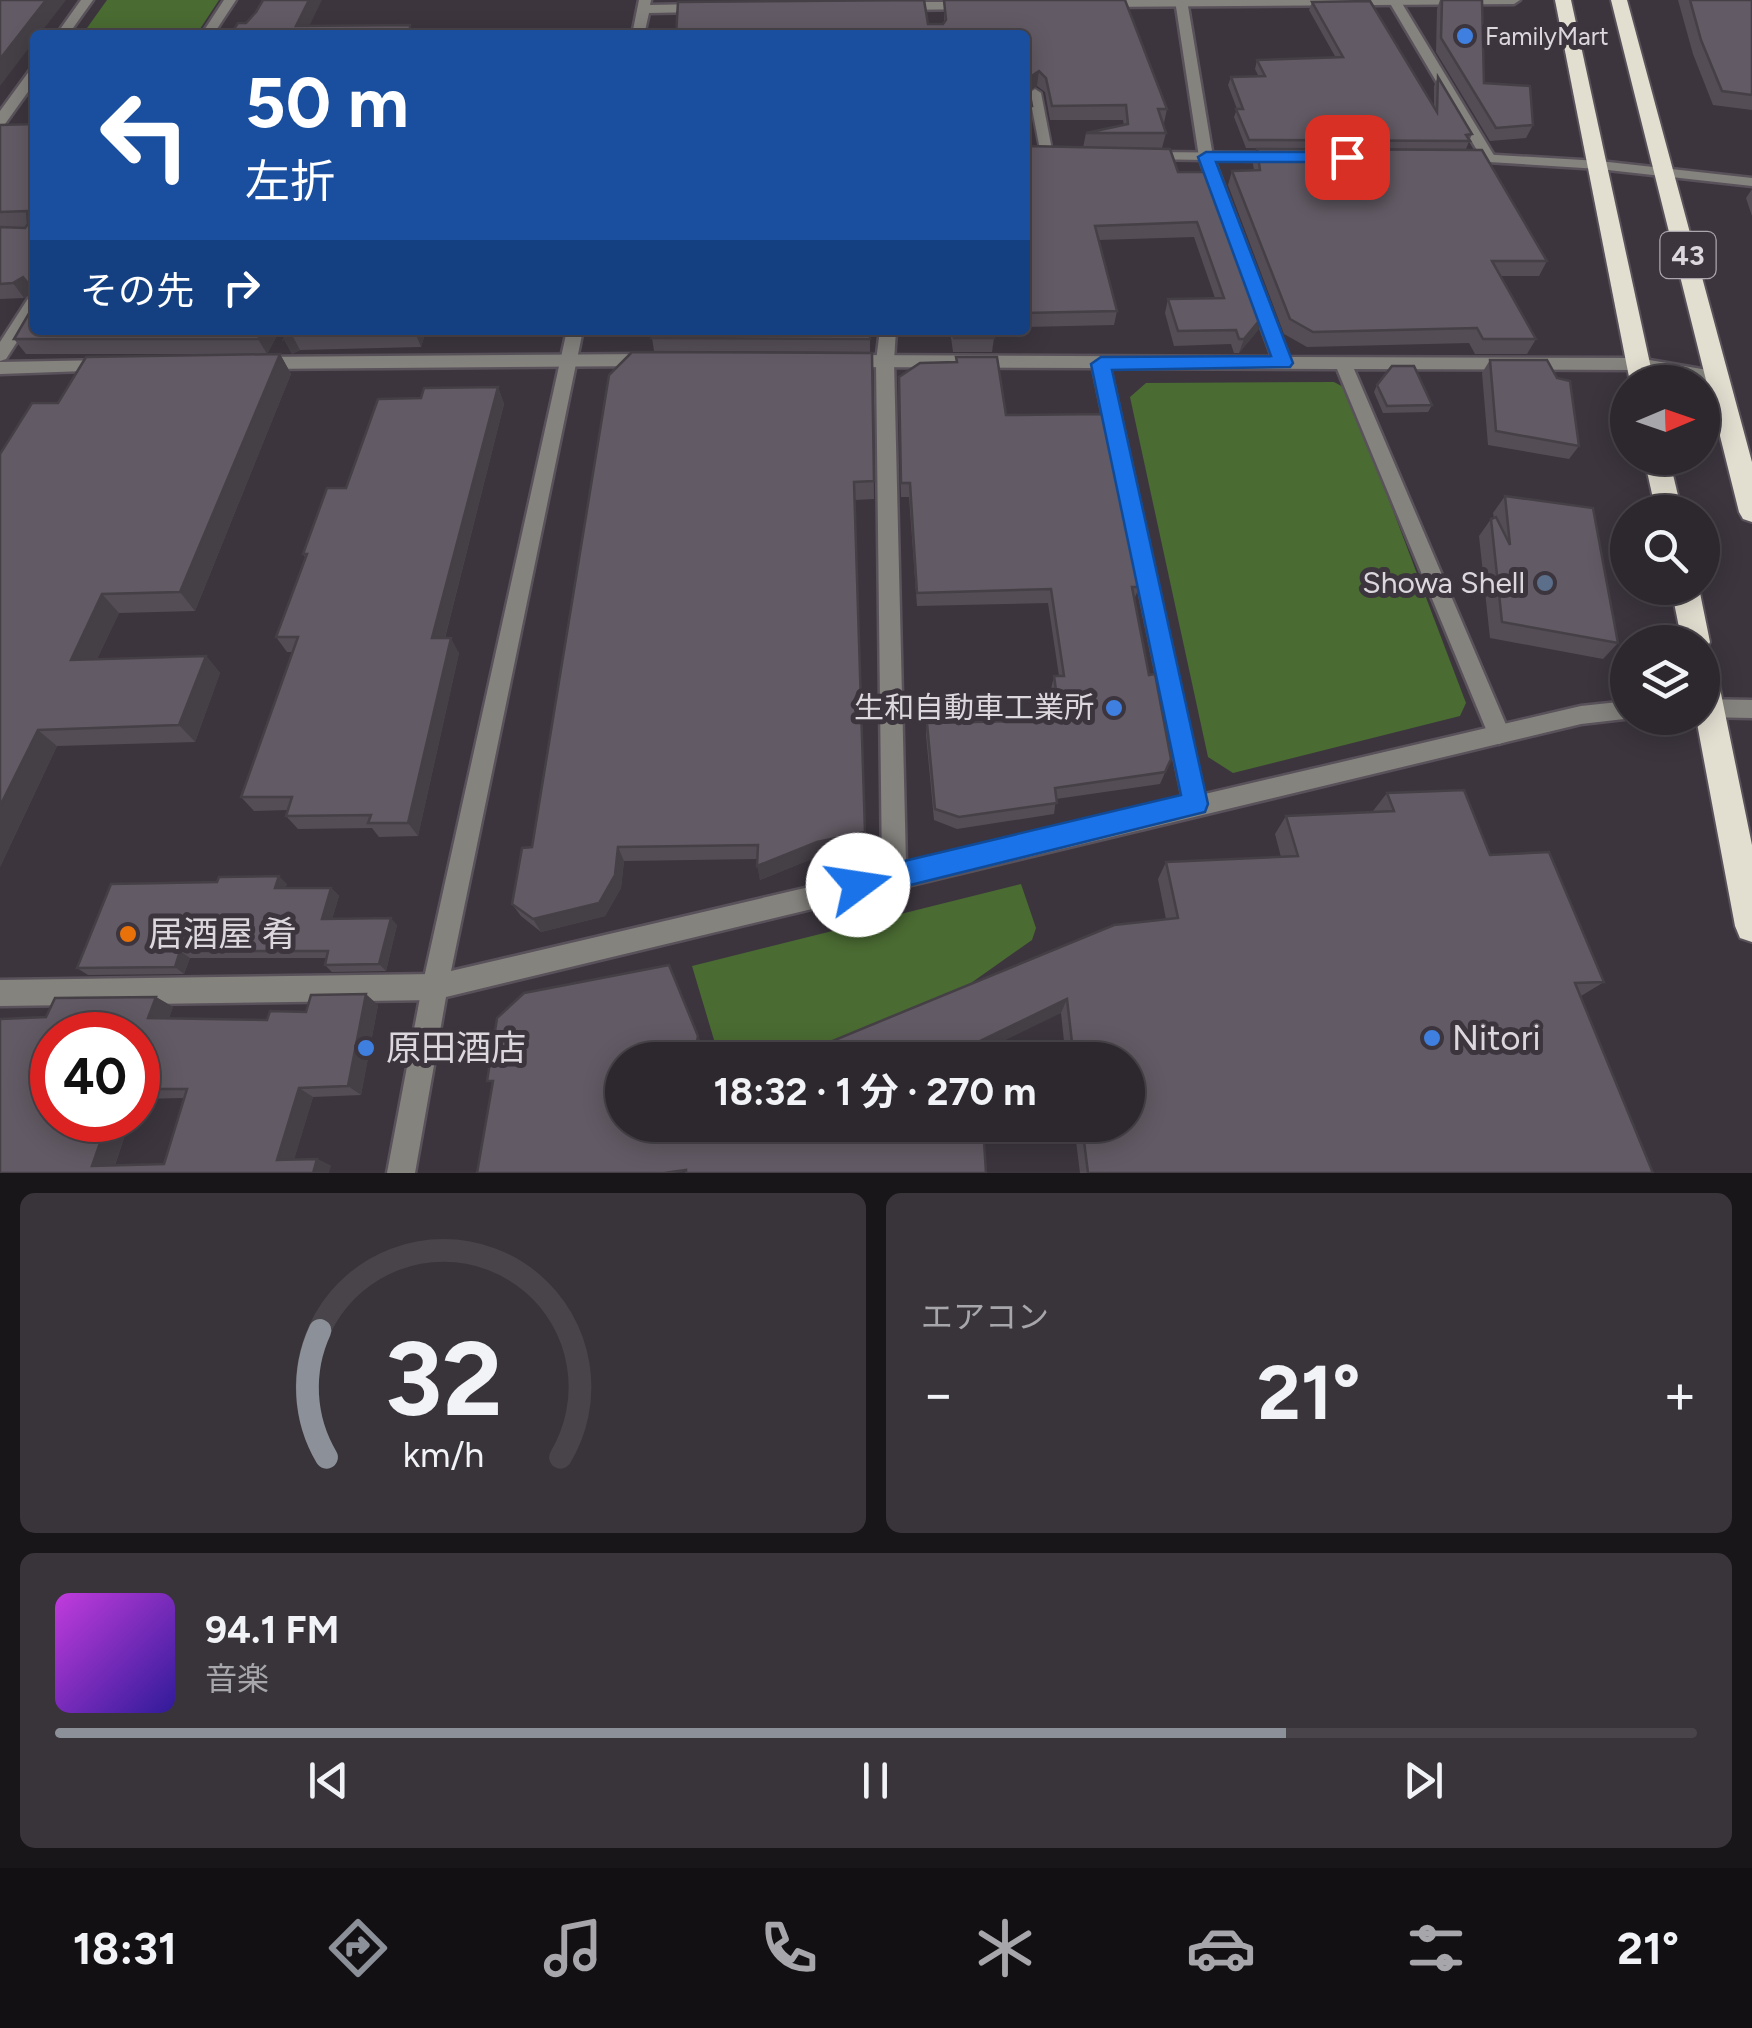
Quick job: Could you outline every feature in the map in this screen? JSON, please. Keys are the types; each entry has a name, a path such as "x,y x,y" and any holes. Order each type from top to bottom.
{"highway":[{"name":"43","path":"1563,0 1638,365"},
{"name":"43","path":"1618,0 1716,365"},
{"name":"43","path":"1720,382 1752,512"},
{"path":"1712,735 1752,926"}],"street":[{"path":"66,30 88,0"},
{"path":"211,30 230,0"},
{"path":"1086,4 1514,0"},
{"path":"1181,2 1206,157 1283,363"},
{"path":"1396,2 1488,157"},
{"path":"639,30 644,4 714,8"},
{"path":"893,6 990,6"},
{"path":"18,127 0,124 30,80"},
{"path":"1030,155 1067,156"},
{"path":"1126,156 1300,157"},
{"path":"1451,157 1599,165 1752,182"},
{"path":"0,355 30,308"},
{"path":"401,1173 434,987 574,335"},
{"path":"888,335 894,876"},
{"path":"236,364 279,355 674,360"},
{"path":"827,361 1344,362 1610,372"},
{"path":"1344,362 1499,734"},
{"path":"1101,364 1196,804"},
{"path":"0,368 118,366"},
{"path":"1720,708 1752,709"},
{"path":"0,993 434,987 1196,804 1581,715 1610,712"}],"lane":[{"path":"1035,93 1047,156"}],"green space":[{"path":"107,0 219,0 199,30 86,30"},
{"path":"1334,382 1347,389 1466,703 1460,716 1233,773 1208,757 1130,397 1146,383"},
{"path":"1021,884 1036,928 1032,940 971,983 958,1000 858,1042 715,1042 692,966"}],"building":[{"path":"0,0 46,0 0,59"},
{"path":"263,0 309,0 296,26 410,25 410,30 233,30 256,12"},
{"path":"924,0 928,24 943,24 944,0 1125,0 1167,109 1158,109 1166,133 1086,133 1128,124 1126,105 1052,106 1046,78 1039,71 1030,77 1030,30 676,30 678,2"},
{"path":"1442,0 1482,0 1484,83 1530,86 1533,125 1496,128 1441,38"},
{"path":"1690,0 1752,0 1752,95 1722,91"},
{"path":"1370,1 1437,112 1438,77 1472,134 1466,135 1470,141 1249,140 1236,109 1243,109 1231,77 1265,76 1257,60 1343,57 1312,2"},
{"path":"30,124 30,283 23,277 0,284 0,227 25,228 28,224 27,211 0,212 0,125"},
{"path":"1030,146 1170,149 1178,172 1209,172 1263,316 1244,339 1239,339 1236,330 1178,331 1168,299 1224,298 1197,222 1095,226 1117,311 1030,313"},
{"path":"1257,149 1482,150 1547,261 1492,261 1536,339 1483,339 1477,328 1313,332 1290,319 1232,171 1260,170"},
{"path":"30,312 30,335 261,335 258,339 14,339"},
{"path":"655,335 870,335 870,339 652,338"},
{"path":"954,335 994,338 954,338"},
{"path":"632,352 872,353 874,481 854,482 865,832 817,842 757,866 758,845 618,847 615,875 599,903 533,919 512,904 522,848 532,847 609,375"},
{"path":"280,354 180,592 102,594 71,660 206,656 179,725 38,730 0,806 0,454 32,403 58,403 86,357"},
{"path":"956,357 997,357 1006,415 1102,414 1139,587 1132,587 1149,675 1155,674 1171,759 1165,772 1055,788 1057,803 959,817 935,809 927,723 1060,720 1054,676 1064,676 1051,589 917,593 910,483 901,483 899,377 920,363 957,362"},
{"path":"1490,360 1547,360 1557,378 1570,381 1579,446 1496,431"},
{"path":"1392,366 1414,366 1432,405 1387,406 1377,385"},
{"path":"498,387 432,638 451,638 408,823 368,823 371,815 286,816 292,797 241,797 298,637 276,637 307,554 303,554 327,488 346,488 378,399 421,398 424,388"},
{"path":"1505,496 1593,508 1615,625 1610,625 1610,642 1502,622 1491,519 1496,517 1510,545"},
{"path":"1464,790 1490,855 1549,852 1604,982 1575,983 1653,1173 1088,1173 1084,1142 1145,1142 1145,1042 1072,1042 1067,999 978,1042 830,1042 1114,925 1178,918 1166,862 1298,856 1286,816 1394,811 1387,793"},
{"path":"279,876 275,888 331,888 322,919 391,918 379,964 325,965 328,951 180,951 175,967 77,968 111,884 217,882 219,877"},
{"path":"669,965 697,1042 605,1042 605,1142 984,1142 986,1173 477,1173 493,1081 487,1081 497,1018 524,993"},
{"path":"366,994 348,1086 299,1088 277,1160 317,1159 313,1173 0,1173 0,1019 30,1018 30,1142 100,1142 92,1166 164,1164 187,1089 160,1089 160,1018 267,1020 270,1011 306,1012 311,995"},
{"path":"156,997 150,1012 48,1012 55,998"}],"place":[{"name":"FamilyMart","path":"1465,36"},
{"name":"Showa Shell","path":"1545,583"},
{"name":"生和自動車工業所","path":"1114,708"},
{"name":"居酒屋 肴","path":"128,934"},
{"name":"Nitori","path":"1432,1038"},
{"name":"原田酒店","path":"366,1048"}],"route":[{"path":"858,885 1196,804 1101,364 1283,363 1206,157 1347,157"}]}
